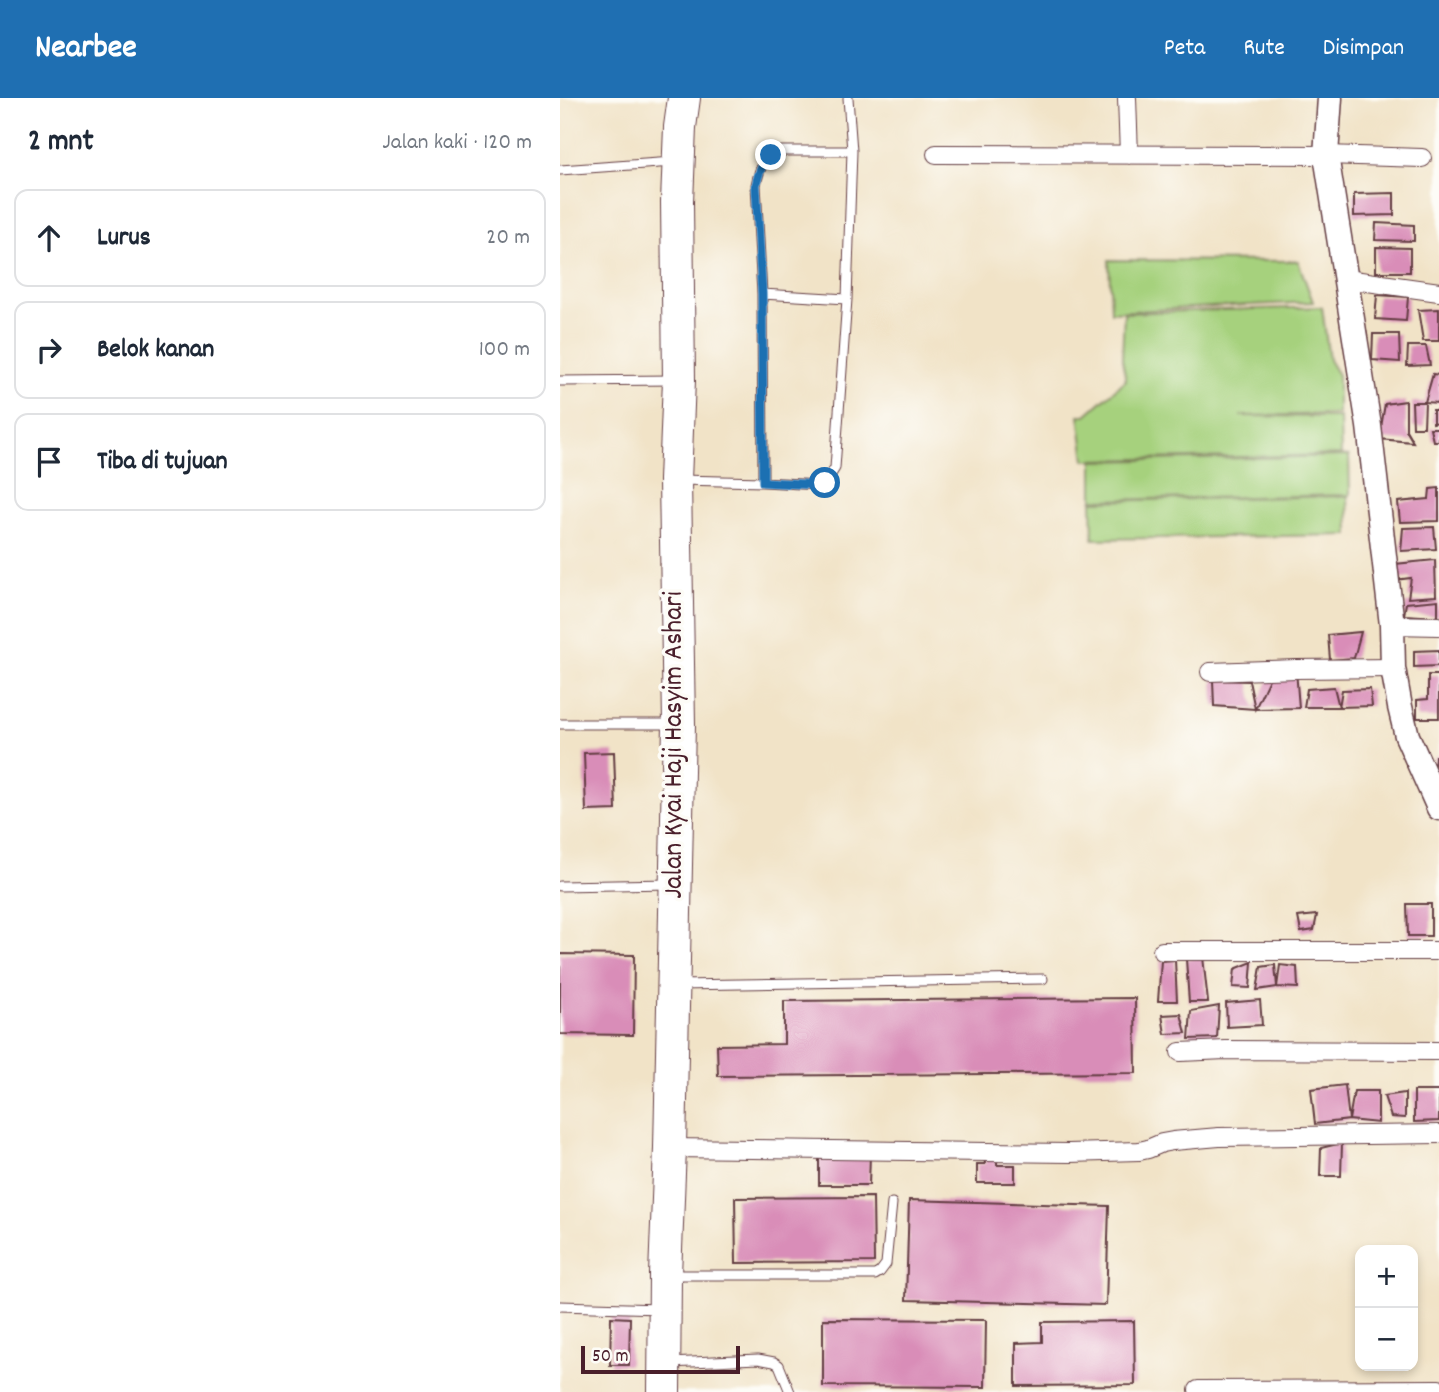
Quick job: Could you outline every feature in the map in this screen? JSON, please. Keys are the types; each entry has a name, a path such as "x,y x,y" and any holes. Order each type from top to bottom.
{"highway":[{"name":"Jalan Kyai Haji Hasyim Ashari","path":"664,1377 679,724 675,480 680,380 677,202 684,98"}],"street":[{"path":"1127,98 1129,155"},
{"path":"1330,98 1326,155 1369,426 1392,625 1393,668 1407,736 1439,808"},
{"path":"936,154 1326,155 1422,158"},
{"path":"1346,279 1439,292"},
{"path":"1392,625 1439,626"},
{"path":"1210,672 1296,668 1393,668"},
{"path":"1162,951 1439,951"},
{"path":"1180,1052 1439,1051"},
{"path":"670,1148 1069,1153 1139,1150 1173,1141 1219,1137 1439,1134"},
{"path":"1198,1390 1439,1389"}],"lane":[{"path":"675,480 820,485 835,468 847,299 852,151 848,98"},
{"path":"763,482 762,294 756,185 759,172 764,161 782,151 852,151"},
{"path":"560,170 678,162"},
{"path":"762,294 847,299"},
{"path":"560,381 680,380"},
{"path":"560,724 679,724"},
{"path":"560,886 675,884"},
{"path":"673,985 1043,979"},
{"path":"665,1275 874,1275 886,1264 892,1203"},
{"path":"560,1306 665,1309"},
{"path":"664,1377 758,1359 779,1365 790,1392"}],"green space":[{"path":"1109,260 1298,261 1313,302 1111,312"},
{"path":"1322,307 1329,360 1338,375 1338,414 1240,416 1340,417 1341,455 1085,460 1079,415 1086,415 1126,380 1122,359 1124,313"},
{"path":"1349,456 1350,495 1093,500 1093,461"},
{"path":"1348,496 1349,535 1093,539 1092,501"}],"building":[{"path":"1394,193 1394,215 1354,216 1354,194"},
{"path":"1376,223 1414,225 1414,241 1375,240"},
{"path":"1376,247 1410,248 1410,272 1376,272"},
{"path":"1377,295 1408,297 1406,321 1375,319"},
{"path":"1439,309 1439,341 1423,341 1418,310"},
{"path":"1373,334 1399,334 1400,362 1372,360"},
{"path":"1408,346 1426,346 1430,365 1407,366"},
{"path":"1433,374 1439,375 1439,403 1425,402"},
{"path":"1406,401 1406,430 1413,442 1379,439 1385,404"},
{"path":"1412,402 1425,402 1424,427 1413,427"},
{"path":"1433,410 1439,410 1439,422 1433,423"},
{"path":"1430,428 1439,428 1439,441 1433,441"},
{"path":"1439,488 1439,521 1400,522 1398,502 1429,499 1430,489"},
{"path":"1434,527 1436,549 1401,551 1403,528"},
{"path":"1435,560 1436,596 1408,598 1411,578 1394,580 1395,564"},
{"path":"1438,600 1438,617 1404,615 1406,603"},
{"path":"1361,632 1354,658 1330,660 1328,635"},
{"path":"1439,650 1439,666 1414,667 1414,651"},
{"path":"1296,670 1299,708 1255,709 1269,679"},
{"path":"1428,675 1439,675 1439,718 1417,718 1417,700 1428,699"},
{"path":"1213,680 1249,681 1255,709 1214,706"},
{"path":"1334,687 1339,707 1304,707 1307,689"},
{"path":"1370,689 1372,706 1339,707 1342,690"},
{"path":"614,752 616,810 586,811 584,753"},
{"path":"1435,756 1439,756 1439,773 1434,772"},
{"path":"1407,904 1431,904 1431,936 1408,936"},
{"path":"1317,915 1314,930 1301,932 1298,917"},
{"path":"560,954 634,955 633,1035 560,1034"},
{"path":"1203,957 1208,1002 1189,1002 1186,959"},
{"path":"1175,960 1177,1001 1158,1001 1161,961"},
{"path":"1252,962 1250,988 1233,987 1235,969"},
{"path":"1275,965 1277,987 1257,990 1261,967"},
{"path":"1280,965 1297,967 1298,988 1277,987"},
{"path":"1135,998 1136,1073 718,1076 717,1045 784,1044 784,1001"},
{"path":"1260,1000 1262,1025 1227,1027 1226,1003"},
{"path":"1219,1006 1217,1038 1189,1039 1191,1011"},
{"path":"1181,1014 1186,1033 1165,1034 1162,1015"},
{"path":"1345,1085 1349,1120 1315,1124 1311,1089"},
{"path":"1354,1091 1378,1091 1378,1123 1349,1120"},
{"path":"1414,1091 1439,1091 1439,1121 1414,1122"},
{"path":"1405,1093 1405,1118 1391,1117 1384,1096"},
{"path":"1342,1143 1341,1176 1320,1176 1321,1148"},
{"path":"819,1153 870,1153 869,1185 819,1185"},
{"path":"984,1155 997,1155 997,1165 1015,1165 1015,1183 977,1183 977,1164 985,1164"},
{"path":"873,1197 874,1262 736,1263 735,1198"},
{"path":"909,1200 1109,1206 1106,1305 906,1300"},
{"path":"611,1317 630,1318 629,1365 610,1365"},
{"path":"823,1319 986,1320 985,1387 823,1386"},
{"path":"1134,1321 1135,1385 1016,1386 1016,1343 1042,1342 1042,1322"}],"route":[{"path":"771,155 764,161 756,185 762,294 763,482 825,483"}]}
